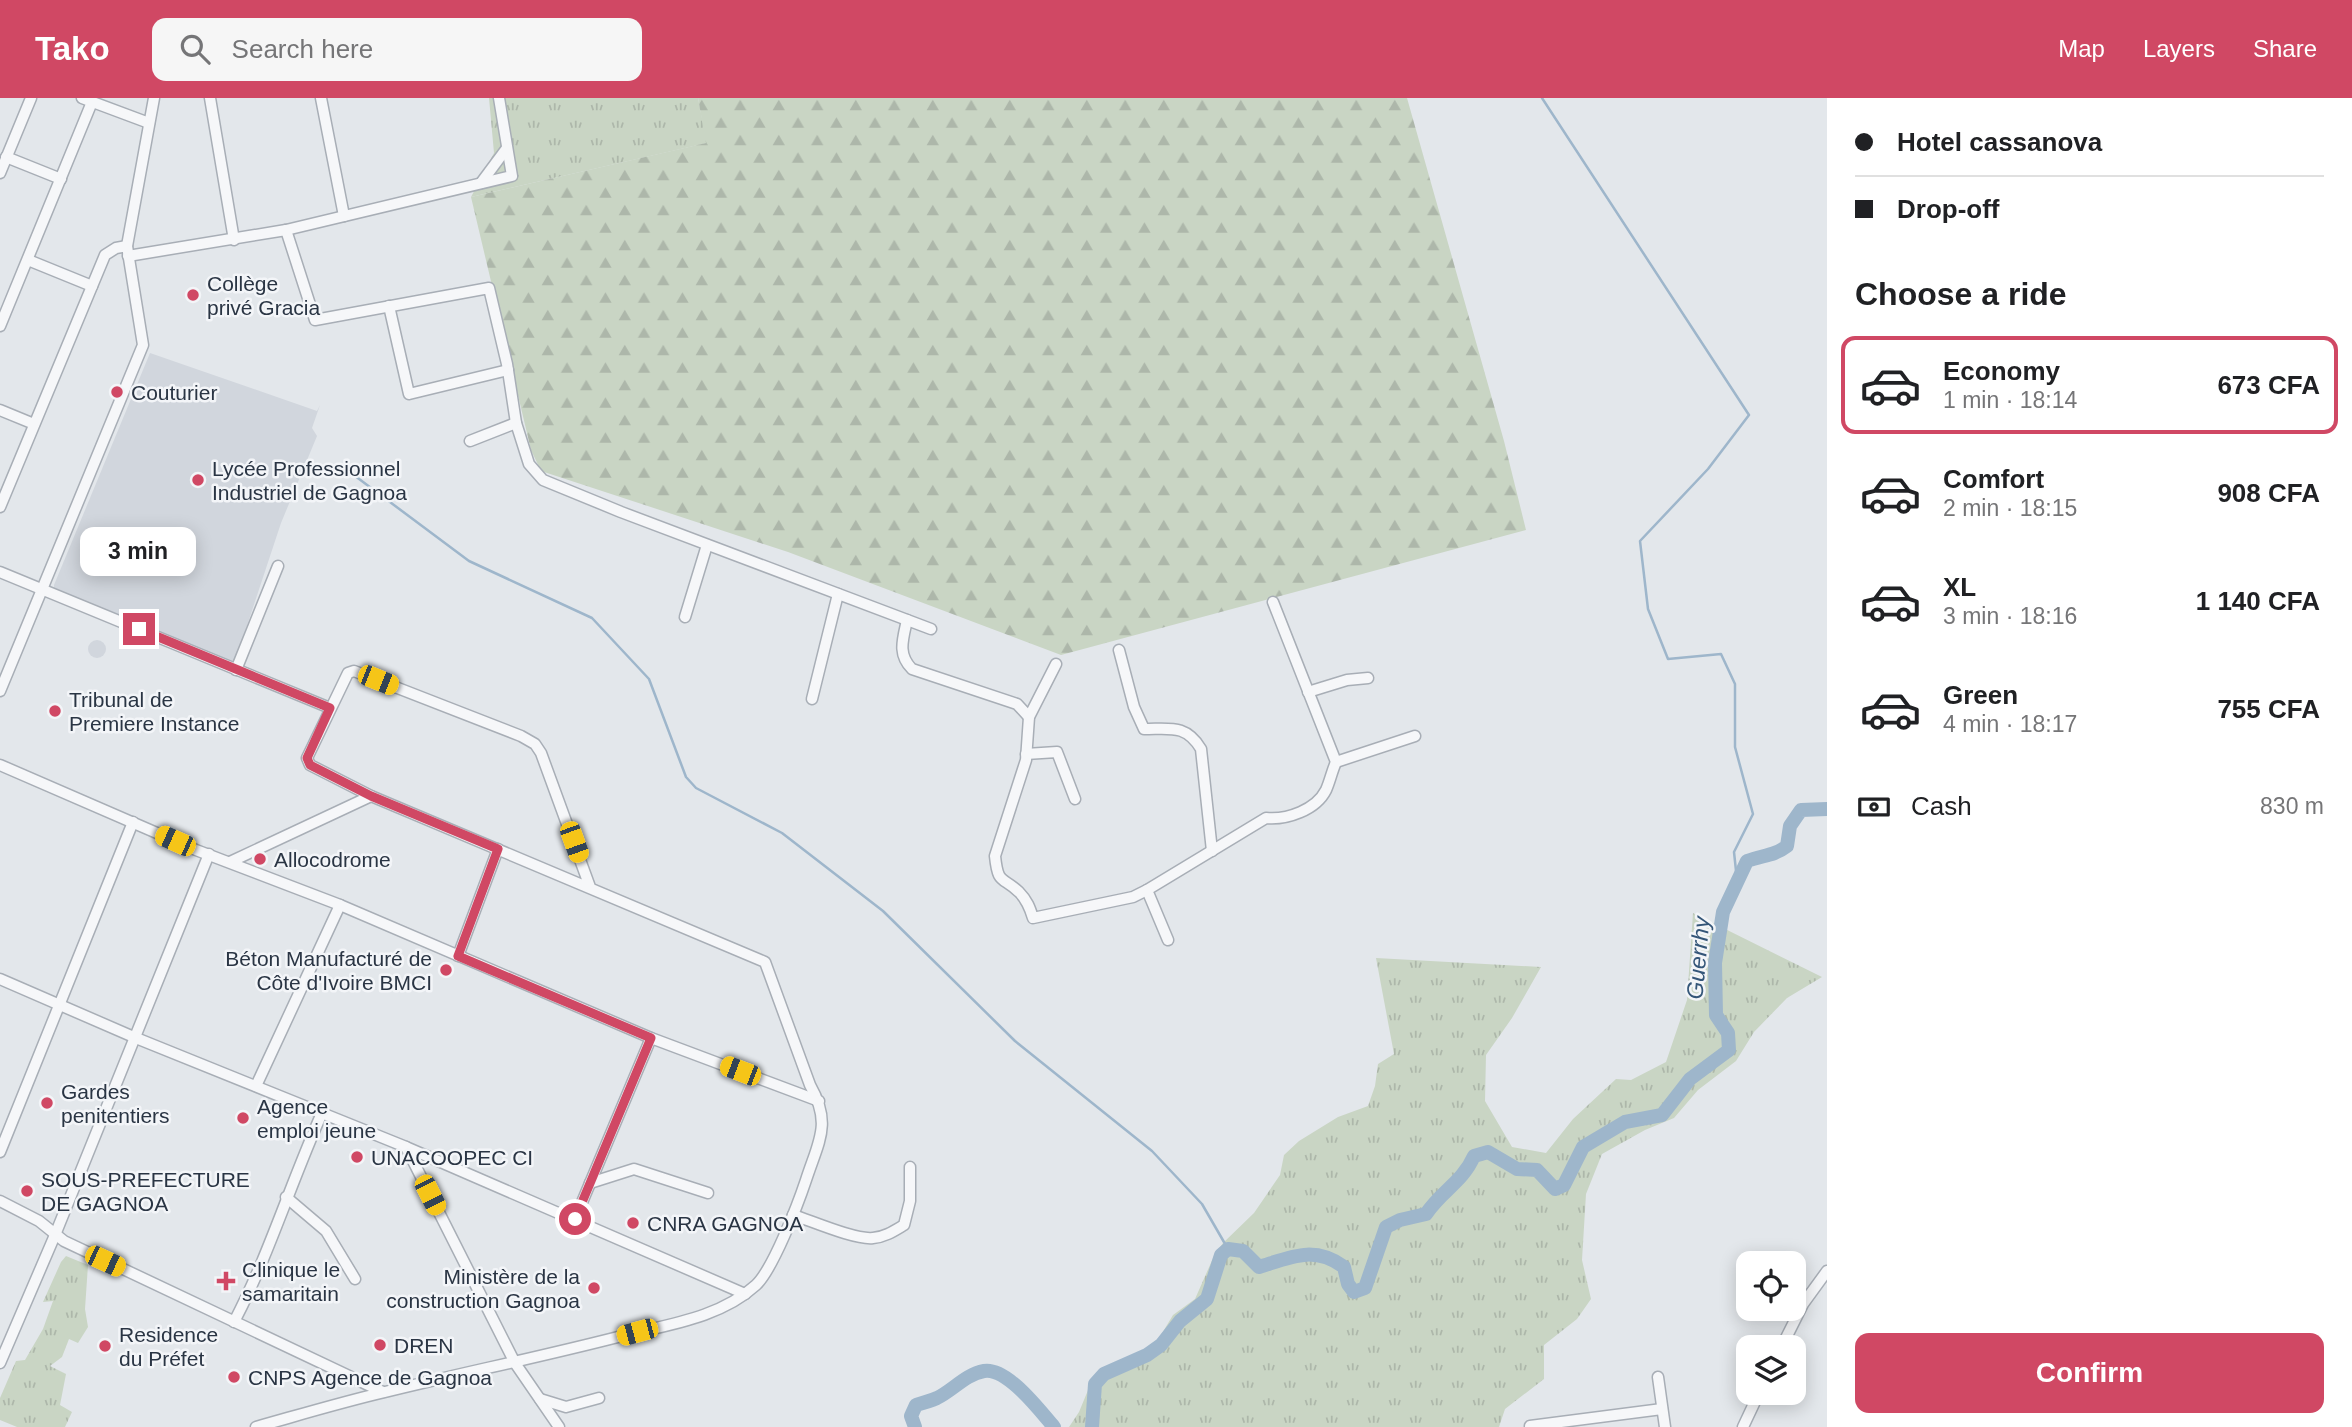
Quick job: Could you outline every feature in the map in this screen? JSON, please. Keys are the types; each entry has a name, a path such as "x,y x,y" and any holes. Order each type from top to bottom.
{"street":[{"path":"0,173 31,98"},
{"path":"0,691 143,345 127,251 153,98"},
{"path":"210,98 234,240"},
{"path":"321,98 344,215"},
{"path":"0,507 105,255 116,248 127,251 234,240 286,230 512,176 499,98"},
{"path":"0,324 61,179 87,100 149,123"},
{"path":"480,184 507,148"},
{"path":"6,157 61,179"},
{"path":"286,230 315,320 489,288 508,370 516,423 529,464 543,480 931,629"},
{"path":"27,260 92,286"},
{"path":"389,306 409,394 508,370"},
{"path":"0,410 34,424"},
{"path":"470,441 516,423"},
{"path":"685,617 707,545"},
{"path":"236,670 278,566"},
{"path":"0,572 330,708"},
{"path":"812,699 838,594"},
{"path":"1056,664 1029,717 1026,754 995,856 997,872 1005,884 1018,891 1028,902 1032,918 1133,897 1266,818 1280,819 1300,813 1324,793 1336,762 1273,602"},
{"path":"907,620 901,651 905,662 912,669 1017,704 1029,717"},
{"path":"1119,650 1144,729 1179,729 1193,735 1200,749 1212,851"},
{"path":"257,1427 383,1392 515,1363 710,1313 745,1294 765,1273 793,1214 824,1122 819,1101 810,1085 765,962 371,796 307,762 348,673 354,671 521,736 534,744 541,753 590,887"},
{"path":"1308,692 1347,680 1368,678"},
{"path":"1336,762 1415,736"},
{"path":"1026,754 1056,752 1075,799"},
{"path":"0,765 209,854 340,905 651,1038 819,1101"},
{"path":"230,862 371,796"},
{"path":"0,1152 133,822"},
{"path":"458,956 498,849"},
{"path":"0,1363 136,1038 209,854"},
{"path":"1147,890 1168,940"},
{"path":"256,1086 340,905"},
{"path":"0,979 136,1038 406,1147 745,1294"},
{"path":"575,1219 651,1038"},
{"path":"234,1322 254,1284 286,1197 322,1113"},
{"path":"406,1147 515,1363 559,1427"},
{"path":"793,1214 872,1238 891,1233 904,1224 910,1201 910,1167"},
{"path":"590,1183 634,1168 708,1193"},
{"path":"286,1197 326,1231 355,1279"},
{"path":"0,1202 39,1221 55,1235 383,1392"},
{"path":"1788,1335 1803,1304 1827,1271"},
{"path":"1658,1377 1665,1427"},
{"path":"540,1399 566,1406 599,1398"},
{"path":"1743,1427 1753,1405"},
{"path":"1530,1426 1593,1423 1662,1409"}],"shaded area":[{"name":"Lycée Professionnel Industriel de Gagnoa","path":"150,353 317,411 320,405 312,428 317,436 281,523 234,665 54,592 54,585"},
{"path":"93,640 101,640 106,649 104,656 93,658 88,653 88,645"}],"green space":[{"path":"489,98 698,98 707,143 471,197 494,153"},
{"path":"698,98 1407,98 1504,441 1526,530 1061,655 788,552 541,471 531,450 471,197 706,143"},
{"path":"1693,913 1822,977 1787,998 1754,1032 1736,1061 1698,1090 1674,1118 1645,1130 1602,1154 1586,1194 1582,1260 1591,1299 1577,1319 1544,1345 1544,1379 1505,1409 1499,1427 1069,1427 1100,1370 1148,1349 1158,1340 1173,1315 1195,1299 1214,1256 1223,1243 1254,1213 1280,1175 1284,1155 1299,1141 1338,1117 1368,1106 1375,1086 1378,1064 1394,1054 1376,958 1541,967 1512,1018 1486,1055 1485,1101 1512,1147 1546,1153 1573,1119 1616,1079 1631,1080 1666,1062 1687,1000"},
{"path":"66,1256 88,1265 85,1309 88,1327 78,1343 69,1339 62,1357 50,1366 66,1374 60,1405 72,1412 65,1427 17,1427 0,1420 0,1398 16,1361 25,1360 43,1329 53,1301 43,1302"}],"waterway":[{"path":"1542,98 1749,415 1708,469 1640,541 1648,609 1668,659 1721,654 1735,684 1735,747 1753,814 1734,852 1737,880"},
{"path":"343,467 469,561 592,618 649,679 686,777 696,788 782,833 883,911 1015,1041 1152,1151 1202,1204 1228,1249"},
{"name":"Guerrhy","path":"1092,1427 1095,1384 1104,1374 1147,1355 1161,1345 1180,1321 1207,1299 1221,1255 1228,1249 1243,1251 1259,1267 1302,1255 1323,1256 1344,1267 1348,1284 1354,1292 1365,1288 1386,1227 1400,1220 1426,1214 1464,1173 1474,1156 1488,1152 1517,1169 1537,1170 1555,1189 1564,1185 1583,1147 1625,1122 1662,1115 1690,1079 1729,1050 1728,1033 1716,1015 1715,963 1723,912 1747,861 1773,854 1787,846 1790,826 1801,810 1827,809"},
{"name":"Guerrhy","path":"915,1427 911,1416 916,1405 937,1398 971,1376 984,1371 1003,1376 1013,1383 1054,1427"}],"place":[{"name":"Collège privé Gracia","path":"193,295"},
{"name":"Couturier","path":"117,392"},
{"name":"Lycée Professionnel Industriel de Gagnoa","path":"198,480"},
{"name":"Tribunal de Premiere Instance","path":"55,711"},
{"name":"Allocodrome","path":"260,859"},
{"name":"Béton Manufacturé de Côte d'Ivoire BMCI","path":"446,970"},
{"name":"Gardes penitentiers","path":"47,1103"},
{"name":"Agence emploi jeune","path":"243,1118"},
{"name":"UNACOOPEC CI","path":"357,1157"},
{"name":"SOUS-PREFECTURE DE GAGNOA","path":"27,1191"},
{"name":"CNRA GAGNOA","path":"633,1223"},
{"name":"Clinique le samaritain","path":"226,1281"},
{"name":"Ministère de la construction Gagnoa","path":"594,1288"},
{"name":"DREN","path":"380,1345"},
{"name":"Residence du Préfet","path":"105,1346"},
{"name":"CNPS Agence de Gagnoa","path":"234,1377"}],"route":[{"path":"139,629 330,708 307,758 310,765 371,796 498,849 458,956 651,1038 575,1219"}]}
